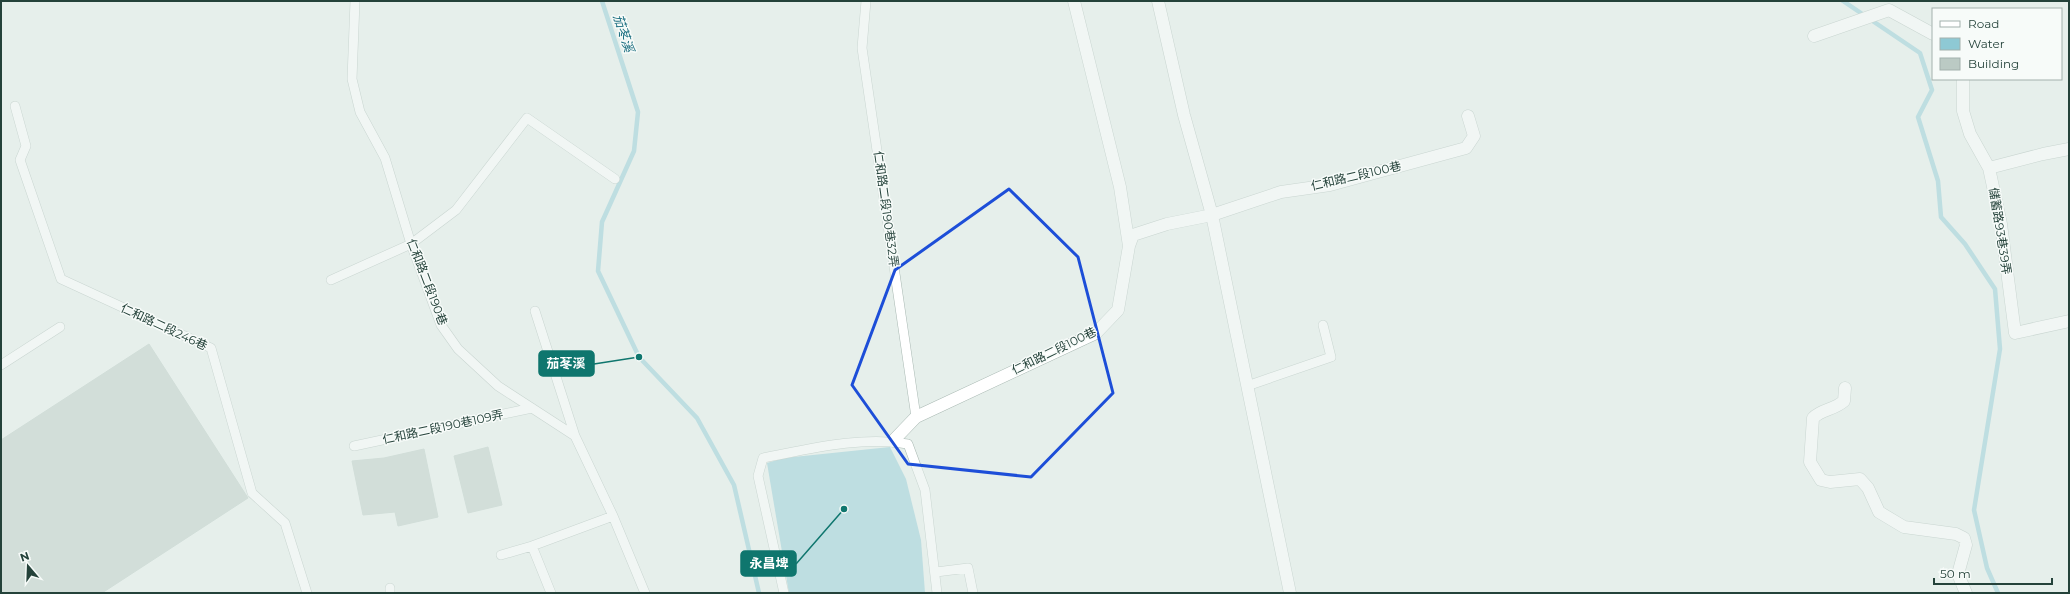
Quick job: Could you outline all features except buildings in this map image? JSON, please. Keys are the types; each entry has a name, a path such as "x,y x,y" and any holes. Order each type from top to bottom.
{"street":[{"path":"1074,1 1120,187 1129,246"},
{"path":"1158,1 1184,115 1212,215 1290,593"},
{"path":"1814,36 1889,10 1932,33"},
{"name":"儲蓄路93巷39弄","path":"1963,80 1963,111 1970,134 1989,168 2001,224 2015,333 2069,321"},
{"name":"仁和路二段100巷","path":"893,441 916,417 1096,333 1118,310 1129,246 1133,235 1148,229 1212,215 1281,192 1330,185 1466,148 1474,136 1468,116"},
{"path":"1989,168 2069,149"},
{"path":"1845,388 1844,401 1837,407 1819,412 1812,418 1810,462 1821,480 1830,482 1860,479 1868,488 1879,512 1904,527 1956,534 1964,538 1966,545 1958,574 1966,593"}],"lane":[{"name":"仁和路二段190巷","path":"355,1 352,79 360,112 385,158 411,244 441,325 458,349 498,386 575,436"},
{"name":"仁和路二段190巷32弄","path":"866,1 862,48 916,417"},
{"name":"仁和路二段246巷","path":"15,106 26,146 20,160 61,279 211,348 252,493 286,523 307,593"},
{"path":"331,280 411,244 456,210 527,118 615,179"},
{"path":"535,312 575,436 613,516 645,593"},
{"path":"1247,386 1332,357 1323,325"},
{"path":"1,365 60,327"},
{"name":"仁和路二段190巷109弄","path":"354,446 532,408"},
{"path":"784,593 758,476 763,458 835,444 893,441 908,444 925,490 936,572 937,593"},
{"path":"502,555 532,546 613,516"},
{"path":"532,546 551,593"},
{"path":"936,572 968,568 973,593"}],"highlighted area":[{"path":"1009,189 1078,257 1113,393 1031,477 908,464 852,385 895,270"}],"water":[{"path":"890,447 906,479 921,540 925,593 789,593 767,463 784,458"}],"waterway":[{"name":"茄苳溪","path":"602,1 638,112 634,151 602,222 598,271 639,357 697,418 734,485 759,593"},
{"path":"1843,1 1920,53 1932,90 1918,117 1938,181 1941,217 1965,244 1995,289 2000,349 1974,510 1987,568 1998,593"}],"place":[{"name":"茄苳溪","path":"639,357"},
{"name":"永昌埤","path":"844,509"}]}
